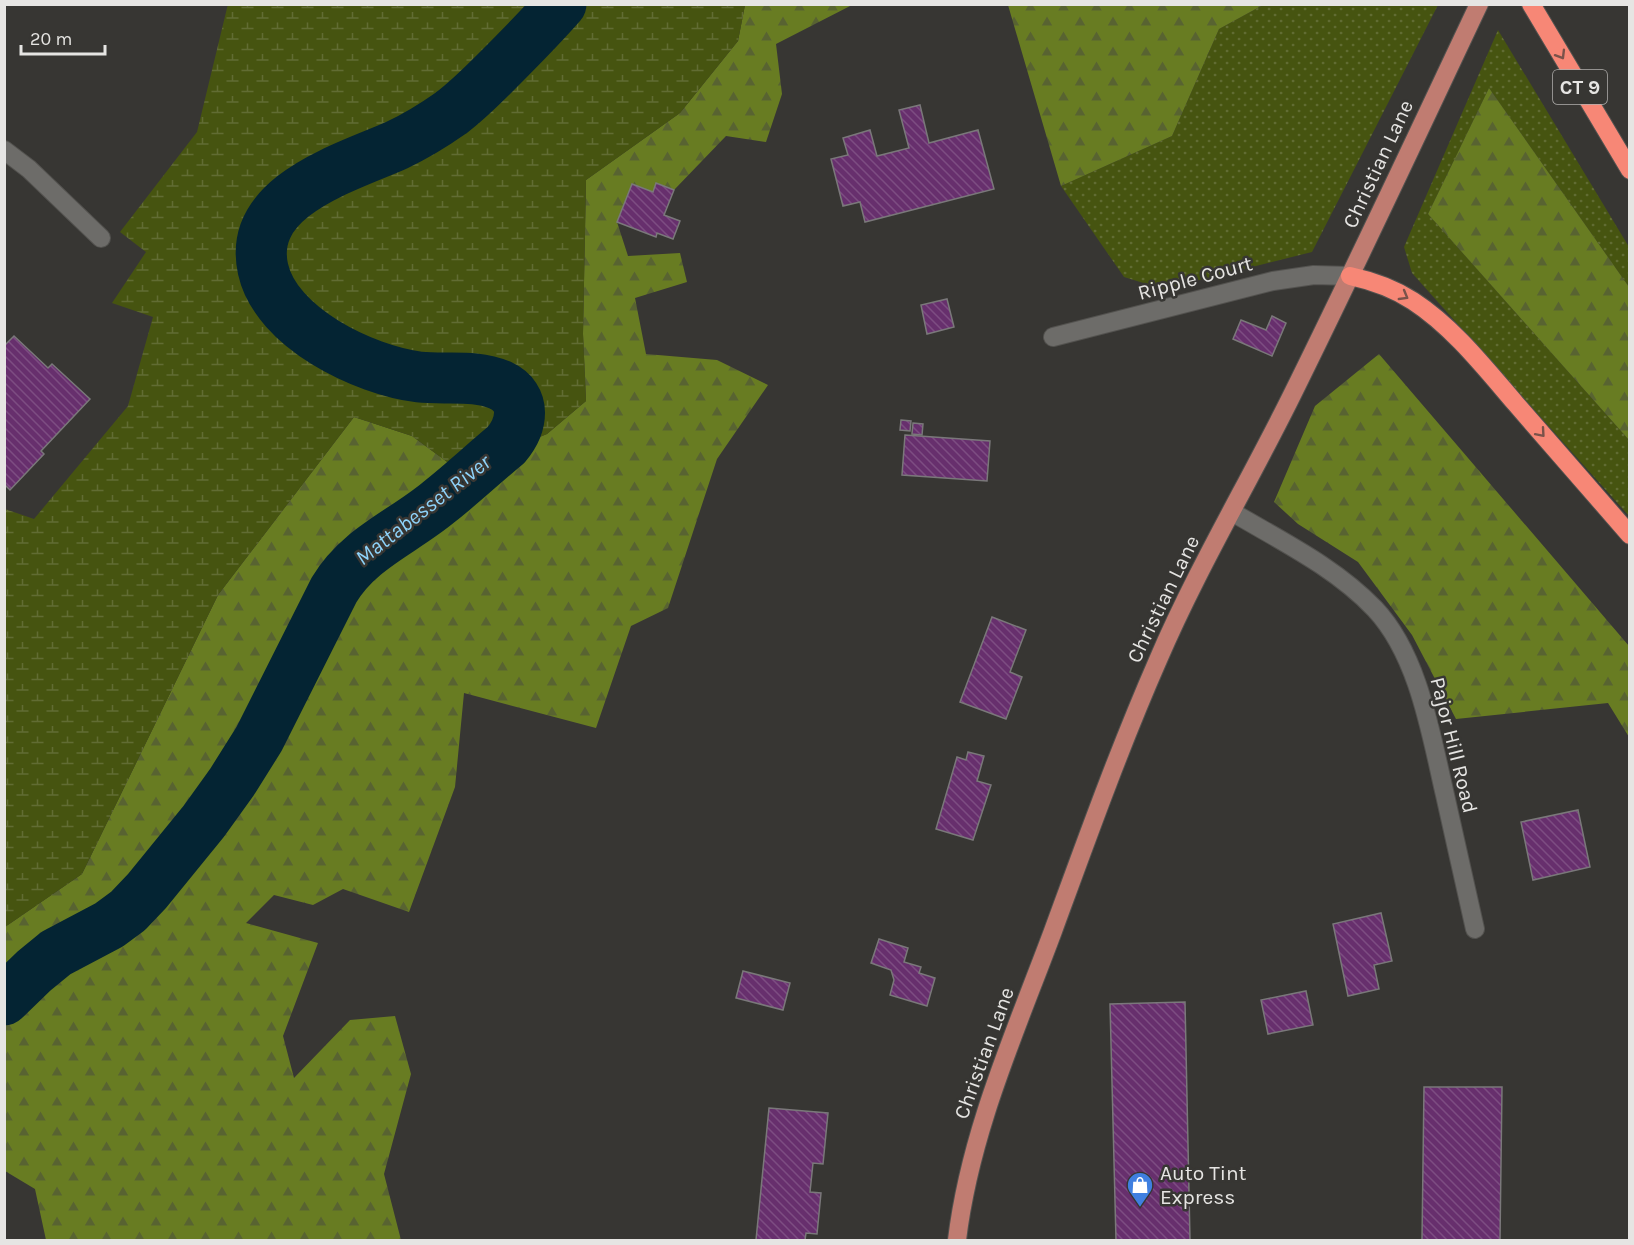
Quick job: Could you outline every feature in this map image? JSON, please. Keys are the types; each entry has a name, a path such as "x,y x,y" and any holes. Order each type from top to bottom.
{"highway":[{"name":"CT 9","path":"1532,4 1629,170"},
{"path":"1350,276 1376,282 1395,291 1414,302 1451,332 1629,535"}],"main road":[{"name":"Christian Lane","path":"957,1240 970,1167 987,1104 1095,816 1158,660 1195,581 1292,396 1479,4"}],"street":[{"path":"4,150 29,169 101,238"},
{"name":"Ripple Court","path":"1053,337 1273,281 1314,275 1350,276"},
{"name":"Pajor Hill Road","path":"1232,512 1348,583 1376,611 1396,640 1414,676 1425,712 1475,929"}],"green space":[{"path":"228,4 745,5 738,41 680,113 586,180 583,334 586,401 547,434 458,470 412,436 354,417 218,595 82,874 5,927 5,509 34,519 128,406 153,317 112,303 146,252 120,232 197,132"},
{"path":"1008,4 1263,5 1219,29 1172,136 1061,186"},
{"path":"745,5 852,5 776,44 782,94 766,142 726,136 674,190 657,183 653,192 617,222 628,256 680,253 687,282 635,298 646,354 717,360 768,385 717,459 668,608 631,626 596,728 464,693 455,787 409,912 343,889 313,905 274,895 246,923 318,943 283,1036 294,1078 350,1020 395,1016 411,1074 384,1174 401,1240 46,1240 35,1189 5,1171 5,927 82,874 218,595 354,417 412,436 458,470 547,434 586,401 583,334 586,180 680,113 738,41"},
{"path":"1263,5 1438,5 1312,252 1163,289 1124,277 1061,186 1172,136 1219,29"},
{"path":"1498,30 1629,247 1629,287 1489,88 1428,214 1629,440 1629,516 1412,273 1404,247"},
{"path":"1489,88 1629,287 1629,440 1428,214"},
{"path":"1379,354 1629,646 1629,737 1608,703 1456,719 1412,635 1358,562 1298,524 1274,502 1315,406"}],"building":[{"path":"920,105 929,143 978,130 994,189 865,222 860,202 843,206 831,159 848,155 843,138 870,130 877,156 909,148 899,110"},
{"path":"656,183 674,190 664,215 680,221 673,239 657,233 656,237 617,222 632,184 653,192"},
{"path":"947,299 954,327 927,334 921,305"},
{"path":"1272,316 1286,323 1272,356 1233,339 1241,320 1266,330"},
{"path":"14,336 48,368 52,364 90,399 41,451 44,454 10,490 4,484 4,346"},
{"path":"901,420 911,421 910,431 900,430"},
{"path":"913,423 923,424 922,435 912,434"},
{"path":"905,435 990,441 987,481 902,475"},
{"path":"992,617 1026,630 1010,672 1022,677 1006,719 960,702"},
{"path":"968,752 984,756 977,781 991,785 973,840 936,829 957,757 966,760"},
{"path":"1578,810 1590,867 1533,880 1521,822"},
{"path":"1381,913 1392,961 1374,965 1379,989 1348,996 1333,924"},
{"path":"879,939 908,948 904,962 921,967 919,973 935,978 927,1006 890,995 894,980 891,970 871,963"},
{"path":"743,971 790,983 783,1010 736,998"},
{"path":"1306,991 1313,1025 1268,1034 1261,1000"},
{"path":"1185,1002 1190,1240 1116,1240 1110,1004"},
{"path":"1424,1087 1502,1087 1500,1240 1422,1240"},
{"path":"769,1108 828,1113 823,1164 813,1163 810,1192 821,1193 817,1234 806,1233 805,1240 756,1240"}],"waterway":[{"name":"Mattabesset River","path":"4,1000 56,953 109,925 128,911 147,891 204,821 259,739 334,590 344,575 382,541 448,495 506,445 511,438 520,413 515,397 500,385 481,380 429,378 397,373 349,355 304,327 285,310 271,290 263,269 262,243 270,222 285,203 328,175 404,142 451,113 490,78 561,4"}],"place":[{"name":"Auto Tint Express","path":"1140,1208"}]}
